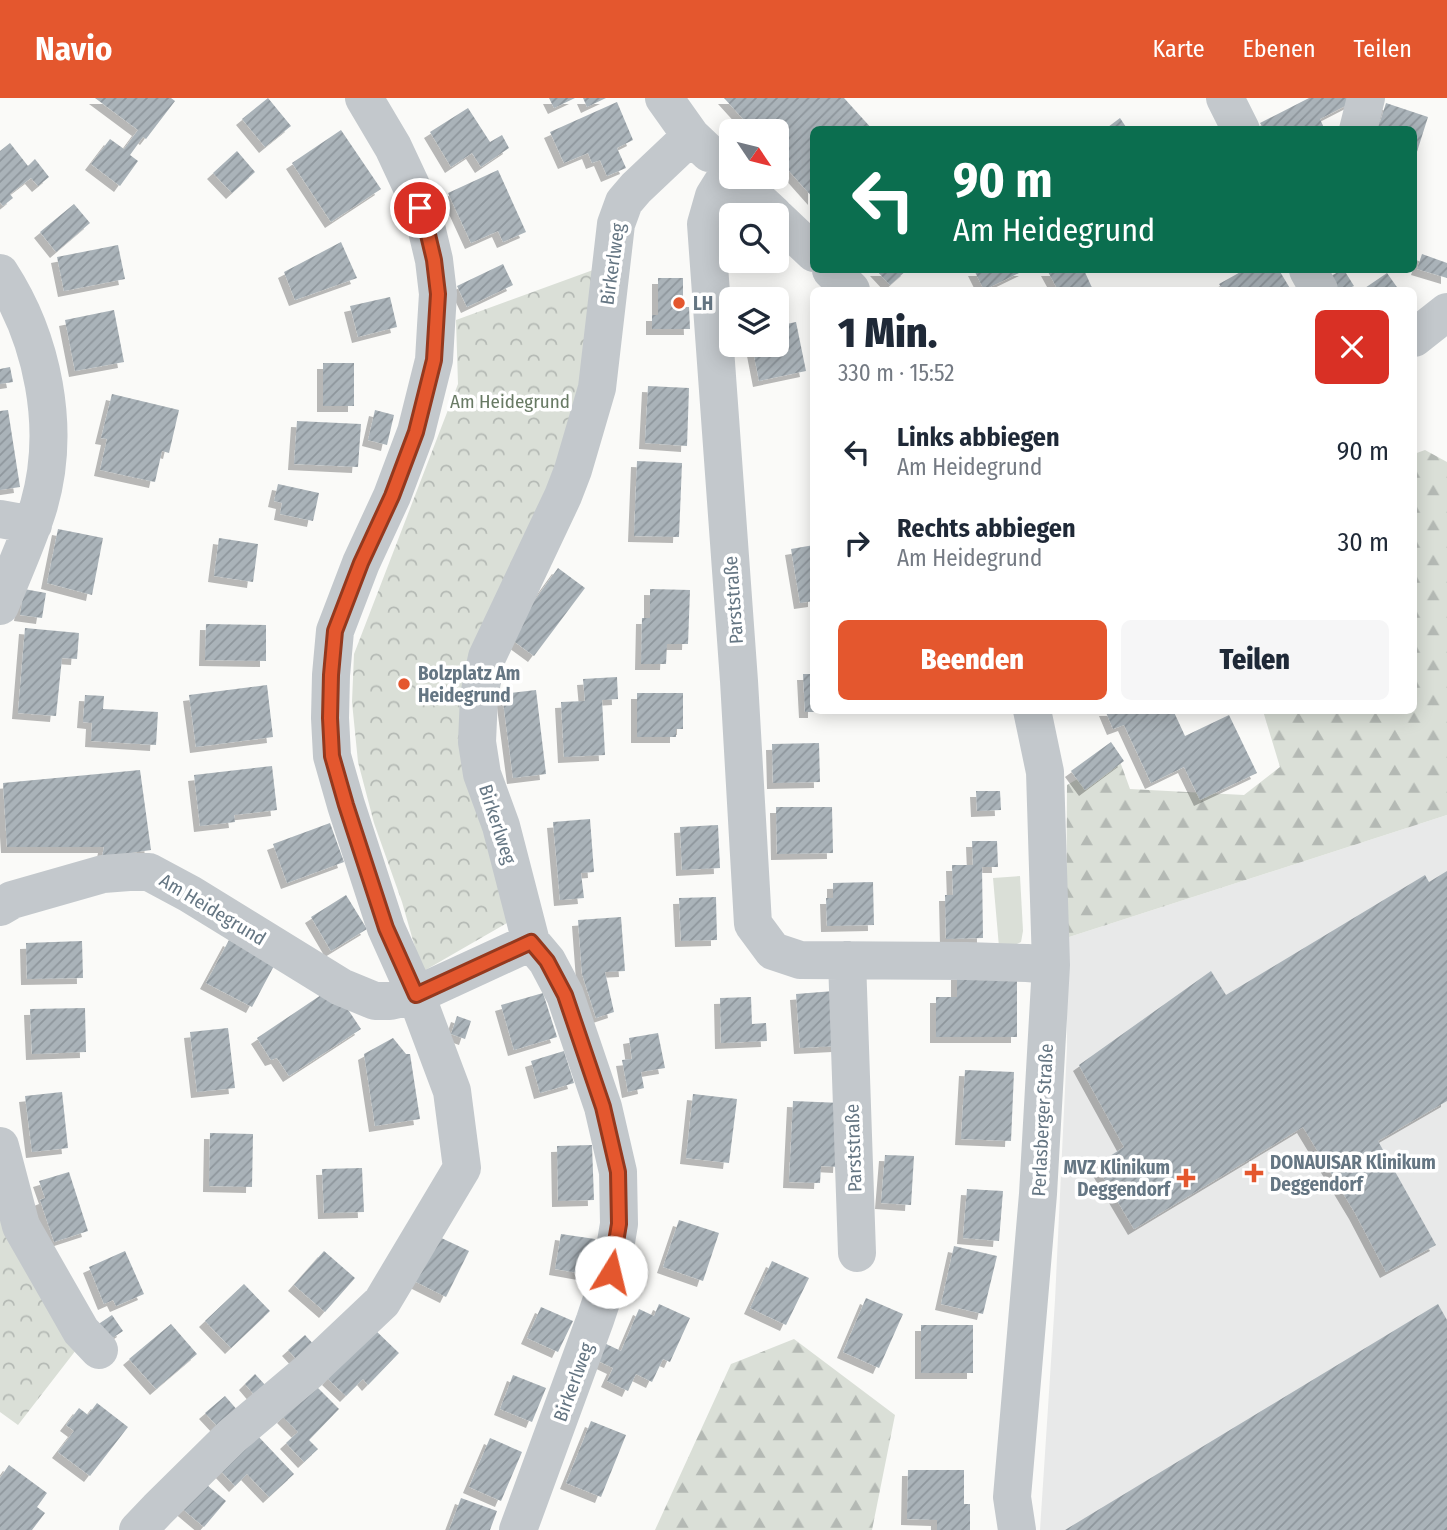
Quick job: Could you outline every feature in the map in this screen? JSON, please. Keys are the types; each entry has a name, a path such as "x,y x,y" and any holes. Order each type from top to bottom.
{"street":[{"path":"138,1530 232,1436 308,1372 382,1302 461,1168 452,1091 416,995 386,928 332,756 331,675 335,631 416,432 434,360 438,294 434,260 415,194 393,147 363,98"},
{"path":"664,98 691,136 719,163"},
{"path":"1225,98 1239,126"},
{"path":"1359,126 1366,98"},
{"name":"Birkerlweg","path":"519,1530 611,1272 619,1224 618,1172 603,1107 565,995 547,961 531,942 501,826 482,774 477,742 479,696 487,657 573,470 597,388 616,224 624,202 636,187 691,136"},
{"name":"Parststraße","path":"720,189 714,196 706,224 739,681 753,924 773,951 800,960 1027,962 1051,965"},
{"path":"746,189 760,203"},
{"path":"789,230 810,249"},
{"path":"0,273 14,295 31,333 41,369 47,407 49,451 40,502 16,522 0,606"},
{"path":"834,273 848,287"},
{"path":"1417,336 1447,312"},
{"name":"Perlasberger Straße","path":"1017,1530 1012,1497 1038,1195 1051,965 1045,772 1033,714"},
{"name":"Am Heidegrund","path":"0,907 12,900 103,874 149,872 191,894 341,987 374,1001 390,1001 416,995 531,942"},
{"name":"Parststraße","path":"847,960 857,1253"},
{"path":"0,1146 21,1226 81,1331 99,1350"}],"shaded area":[{"name":"DONAUISAR Klinikum Deggendorf","path":"1447,815 1447,1530 1040,1530 1055,1300 1067,1047 1066,938"}],"green space":[{"path":"604,266 591,377 481,656 514,919 422,972 402,902 374,823 358,762 352,702 354,654 458,384 456,320"},
{"path":"1425,450 1447,462 1447,815 1066,938 1067,785 1118,756 1130,789 1244,795 1280,767 1264,714 1417,714 1417,453"},
{"path":"1020,876 1023,931 1021,942 1013,946 999,947 993,878"},
{"path":"0,1199 76,1350 18,1425 0,1412"},
{"path":"794,1339 895,1415 872,1530 655,1530 731,1364"}],"building":[{"path":"95,98 171,98 175,101 130,155 138,161 120,186 91,164 110,139 124,149 138,130"},
{"path":"268,98 291,126 265,147 242,119"},
{"path":"549,98 575,98 554,108"},
{"path":"583,98 606,98 587,107"},
{"path":"724,98 844,98 869,126 810,126 810,195 789,171 789,119 743,119"},
{"path":"1309,98 1352,98 1351,103 1320,119 1323,126 1262,126 1260,123"},
{"path":"617,102 633,140 617,148 626,168 607,176 600,160 592,163 588,153 564,163 550,132"},
{"path":"1386,103 1428,117 1417,152 1417,126 1374,126 1376,120 1380,122"},
{"path":"468,108 490,142 502,135 509,148 481,167 472,153 451,167 430,132"},
{"path":"1120,118 1125,126 1109,126"},
{"path":"341,130 381,189 331,222 292,163"},
{"path":"10,143 28,166 35,159 49,177 38,186 31,178 10,194 13,198 3,206 0,202 0,151"},
{"path":"237,151 255,172 232,193 213,173"},
{"path":"498,170 526,232 503,242 498,231 471,243 448,193"},
{"path":"74,204 90,223 56,252 40,232"},
{"path":"341,242 357,278 295,300 284,272"},
{"path":"118,245 125,279 64,291 57,257"},
{"path":"1422,254 1447,263 1447,278 1417,269"},
{"path":"503,264 513,285 467,307 457,286"},
{"path":"879,273 904,273 890,285"},
{"path":"976,273 1019,273 990,287 982,287"},
{"path":"1049,273 1085,273 1092,287 1056,287"},
{"path":"1239,273 1281,273 1289,287 1221,287 1219,284"},
{"path":"1336,273 1346,273 1354,286 1332,287 1327,278"},
{"path":"1387,273 1397,287 1366,287"},
{"path":"658,278 683,278 683,307 689,307 690,329 652,329 652,315 658,315"},
{"path":"390,297 397,327 358,337 350,306"},
{"path":"114,310 124,362 75,371 65,320"},
{"path":"796,322 806,371 759,381 754,357 789,357 789,323"},
{"path":"323,363 354,363 354,406 323,406"},
{"path":"10,367 13,382 0,384 0,369"},
{"path":"648,386 689,388 687,446 645,443"},
{"path":"112,394 179,410 169,453 162,451 155,482 100,470 107,439 101,438"},
{"path":"8,410 20,487 0,490 0,411"},
{"path":"375,410 394,415 387,445 368,440"},
{"path":"297,421 361,424 358,467 294,464"},
{"path":"637,461 682,463 679,537 634,536"},
{"path":"278,484 319,493 313,521 280,514 282,503 274,501"},
{"path":"58,529 103,538 92,595 47,583"},
{"path":"219,538 258,544 253,582 214,576"},
{"path":"810,546 810,602 800,603 791,549"},
{"path":"558,568 585,588 534,656 508,637"},
{"path":"24,589 46,593 42,618 20,615"},
{"path":"650,589 690,590 688,644 667,644 666,664 641,664 642,618 650,618"},
{"path":"206,624 266,625 266,661 205,660"},
{"path":"25,628 79,633 77,659 62,658 56,716 18,713"},
{"path":"803,674 810,674 810,712 805,712"},
{"path":"617,677 618,699 602,700 605,755 564,757 561,702 585,701 583,679"},
{"path":"267,685 273,737 196,747 189,695"},
{"path":"536,690 546,774 513,778 502,694"},
{"path":"637,693 683,693 683,729 676,729 676,737 637,737"},
{"path":"85,695 104,696 103,709 158,712 156,745 91,741 92,723 83,722"},
{"path":"1107,714 1175,714 1185,736 1229,715 1257,773 1200,800 1184,767 1151,783 1124,725 1113,729"},
{"path":"1111,742 1124,761 1085,790 1071,771"},
{"path":"819,743 820,782 773,783 772,744"},
{"path":"272,766 277,810 234,815 235,822 200,826 194,775"},
{"path":"140,770 151,850 102,857 104,847 7,847 3,783"},
{"path":"976,791 1000,791 1001,810 977,811"},
{"path":"776,807 832,807 833,853 777,854"},
{"path":"590,819 594,872 581,873 584,898 560,900 553,822"},
{"path":"330,823 344,862 287,883 273,844"},
{"path":"718,825 720,868 682,870 680,827"},
{"path":"972,841 997,841 998,867 982,867 983,938 946,939 945,895 953,895 952,865 973,865"},
{"path":"1447,871 1447,1101 1378,1141 1436,1245 1386,1272 1355,1213 1303,1127 1134,1229 1096,1165 1124,1147 1079,1065 1211,971 1226,995 1425,875 1429,882"},
{"path":"873,882 874,925 827,926 826,898 833,898 833,883"},
{"path":"346,895 367,929 331,951 311,917"},
{"path":"716,897 717,940 681,941 679,898"},
{"path":"621,917 625,971 605,972 614,1012 596,1018 582,974 578,920"},
{"path":"229,940 275,964 252,1007 206,983"},
{"path":"82,941 83,978 27,979 26,943"},
{"path":"957,974 1017,974 1017,1037 936,1037 936,997 957,997"},
{"path":"333,987 361,1029 289,1076 277,1058 271,1060 257,1038"},
{"path":"834,991 838,1046 800,1048 796,994"},
{"path":"543,993 557,1037 514,1050 501,1005"},
{"path":"751,997 752,1024 766,1023 767,1041 721,1043 720,998"},
{"path":"85,1008 86,1052 32,1054 30,1009"},
{"path":"457,1016 471,1021 465,1039 451,1034"},
{"path":"228,1028 235,1088 197,1092 190,1032"},
{"path":"658,1033 665,1068 641,1072 644,1088 628,1092 622,1060 632,1059 629,1038"},
{"path":"393,1038 406,1054 410,1054 420,1119 375,1126 364,1054"},
{"path":"564,1051 574,1083 540,1093 531,1061"},
{"path":"965,1070 1014,1072 1011,1141 961,1139"},
{"path":"62,1092 68,1148 32,1152 25,1096"},
{"path":"693,1094 737,1099 729,1163 686,1158"},
{"path":"793,1101 842,1103 839,1167 821,1166 820,1183 789,1182"},
{"path":"210,1133 253,1134 252,1187 209,1186"},
{"path":"592,1145 594,1200 558,1201 557,1146"},
{"path":"885,1155 914,1156 911,1205 881,1203"},
{"path":"362,1168 364,1212 324,1213 322,1169"},
{"path":"69,1172 88,1231 54,1242 40,1200 45,1198 39,1181"},
{"path":"967,1189 1003,1191 999,1241 963,1238"},
{"path":"679,1220 719,1233 703,1281 663,1267"},
{"path":"561,1234 595,1239 589,1275 555,1269"},
{"path":"435,1235 469,1251 446,1297 412,1280"},
{"path":"954,1246 997,1256 983,1314 941,1304"},
{"path":"125,1251 144,1294 116,1306 113,1300 104,1304 89,1267"},
{"path":"324,1251 355,1278 325,1312 294,1285"},
{"path":"772,1261 809,1278 786,1325 750,1308"},
{"path":"244,1284 270,1311 231,1348 205,1321"},
{"path":"866,1298 903,1314 879,1368 843,1352"},
{"path":"659,1304 690,1318 670,1362 663,1359 652,1382 636,1374 628,1391 607,1381 613,1368 594,1359 602,1342 621,1351 639,1309 654,1316"},
{"path":"1438,1304 1447,1320 1447,1530 1065,1530"},
{"path":"541,1307 573,1321 558,1352 527,1338"},
{"path":"112,1315 123,1331 105,1343 94,1327"},
{"path":"171,1324 197,1354 156,1389 129,1359"},
{"path":"921,1325 973,1325 973,1373 921,1373"},
{"path":"373,1328 399,1353 368,1385 363,1379 346,1396 328,1379"},
{"path":"305,1335 316,1347 299,1362 288,1350"},
{"path":"255,1374 267,1387 256,1397 245,1384"},
{"path":"513,1375 546,1388 532,1422 500,1409"},
{"path":"315,1385 339,1409 309,1440 318,1449 304,1462 286,1443 298,1432 283,1417"},
{"path":"225,1396 239,1412 219,1428 205,1413"},
{"path":"97,1403 128,1427 90,1476 58,1452 74,1431 66,1425 79,1408 88,1415"},
{"path":"591,1421 626,1435 601,1497 566,1483"},
{"path":"256,1434 294,1474 269,1497 247,1474 235,1486 219,1469"},
{"path":"490,1438 522,1452 501,1501 469,1487"},
{"path":"9,1465 47,1493 37,1507 45,1513 32,1530 0,1530 0,1478"},
{"path":"908,1470 964,1470 964,1504 970,1504 970,1530 937,1530 937,1520 907,1519"},
{"path":"201,1480 226,1501 204,1527 179,1506"},
{"path":"461,1498 497,1511 490,1530 449,1530"}],"place":[{"name":"LH","path":"679,303"},
{"name":"Bolzplatz Am Heidegrund","path":"404,684"},
{"name":"DONAUISAR Klinikum Deggendorf","path":"1254,1173"},
{"name":"MVZ Klinikum Deggendorf","path":"1186,1178"}],"route":[{"path":"420,208 434,260 438,294 434,360 416,432 335,631 331,675 332,756 386,928 416,995 531,942 547,961 565,995 603,1107 618,1172 619,1224 611,1272"}]}
